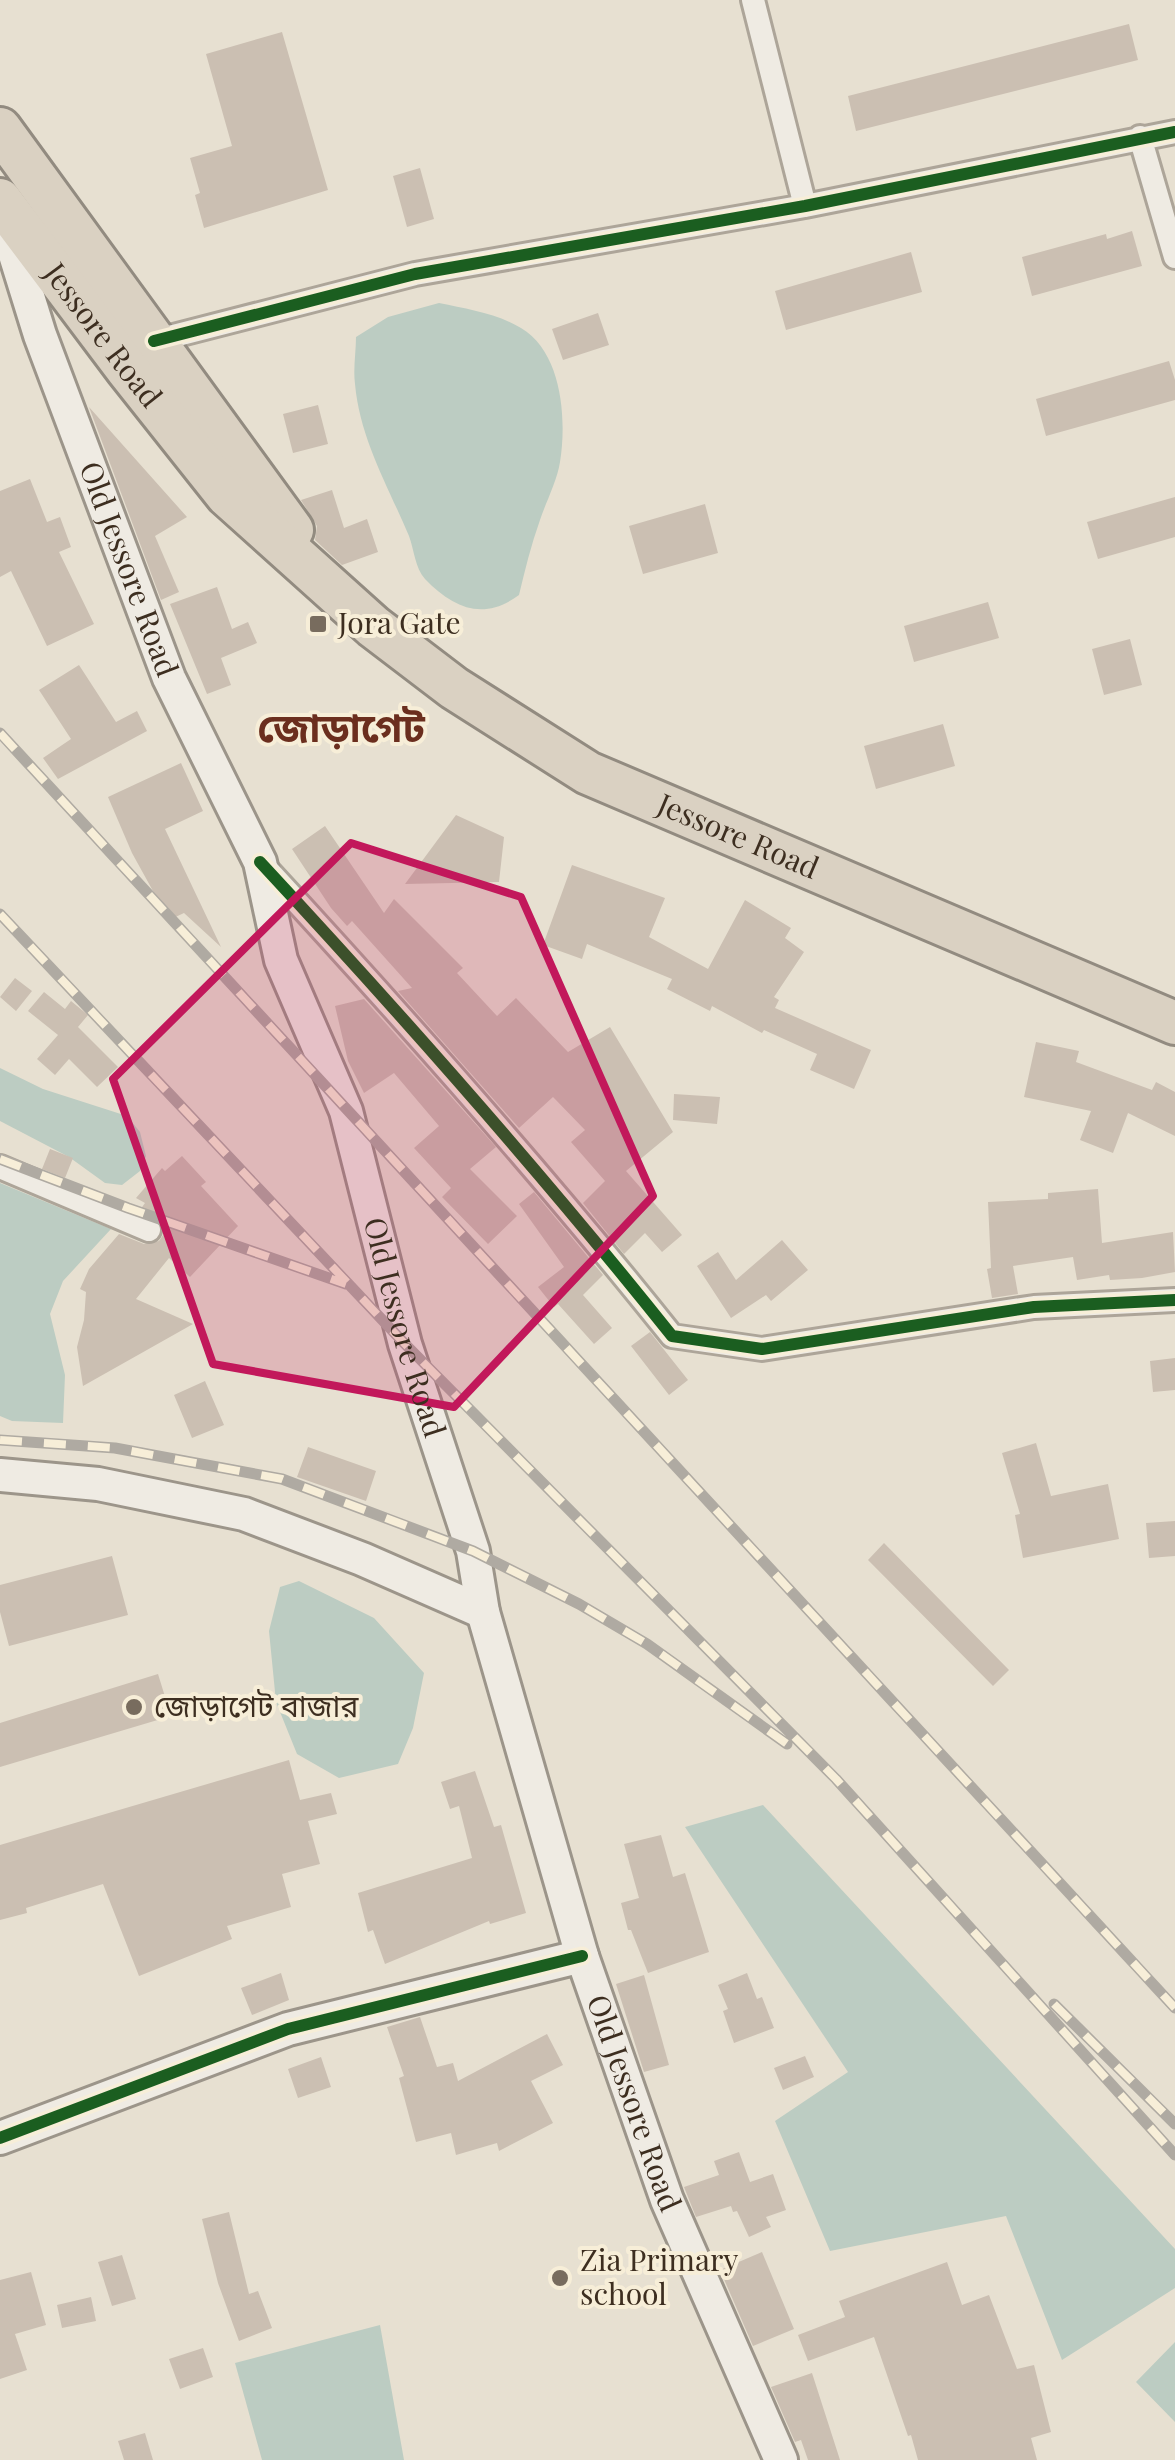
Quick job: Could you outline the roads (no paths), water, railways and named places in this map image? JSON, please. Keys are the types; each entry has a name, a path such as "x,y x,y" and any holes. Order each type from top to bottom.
{"highway":[{"name":"Jessore Road","path":"0,130 335,592"},
{"name":"Jessore Road","path":"0,204 227,495 374,627 454,688 588,773 1175,1023"}],"main road":[{"name":"Old Jessore Road","path":"0,204 40,335 170,678 260,862 281,960 346,1111 406,1344 472,1551 483,1612 582,1956 668,2200 781,2460"},
{"path":"0,1475 98,1484 244,1514 362,1559 483,1612"},
{"path":"0,2138 288,2029 582,1956"}],"street":[{"path":"753,0 806,206"},
{"path":"154,341 415,274 806,206 1175,132"},
{"path":"1140,137 1175,257"},
{"path":"260,862 567,1204 672,1336 762,1349 1034,1306 1175,1300"},
{"path":"0,1167 149,1230"}],"railway":[{"path":"0,733 1175,2008"},
{"path":"0,914 405,1344 836,1779 1175,2155"},
{"path":"0,1159 346,1284"},
{"path":"0,1440 115,1448 282,1479 473,1551 579,1604 647,1644 787,1744"},
{"path":"1054,2004 1175,2124"}],"place":[{"name":"Jora Gate","path":"318,624"},
{"name":"জোড়াগেট বাজার","path":"134,1707"},
{"name":"Zia Primary school","path":"560,2278"}],"district":[{"name":"জোড়াগেট","path":"341,728"}]}
